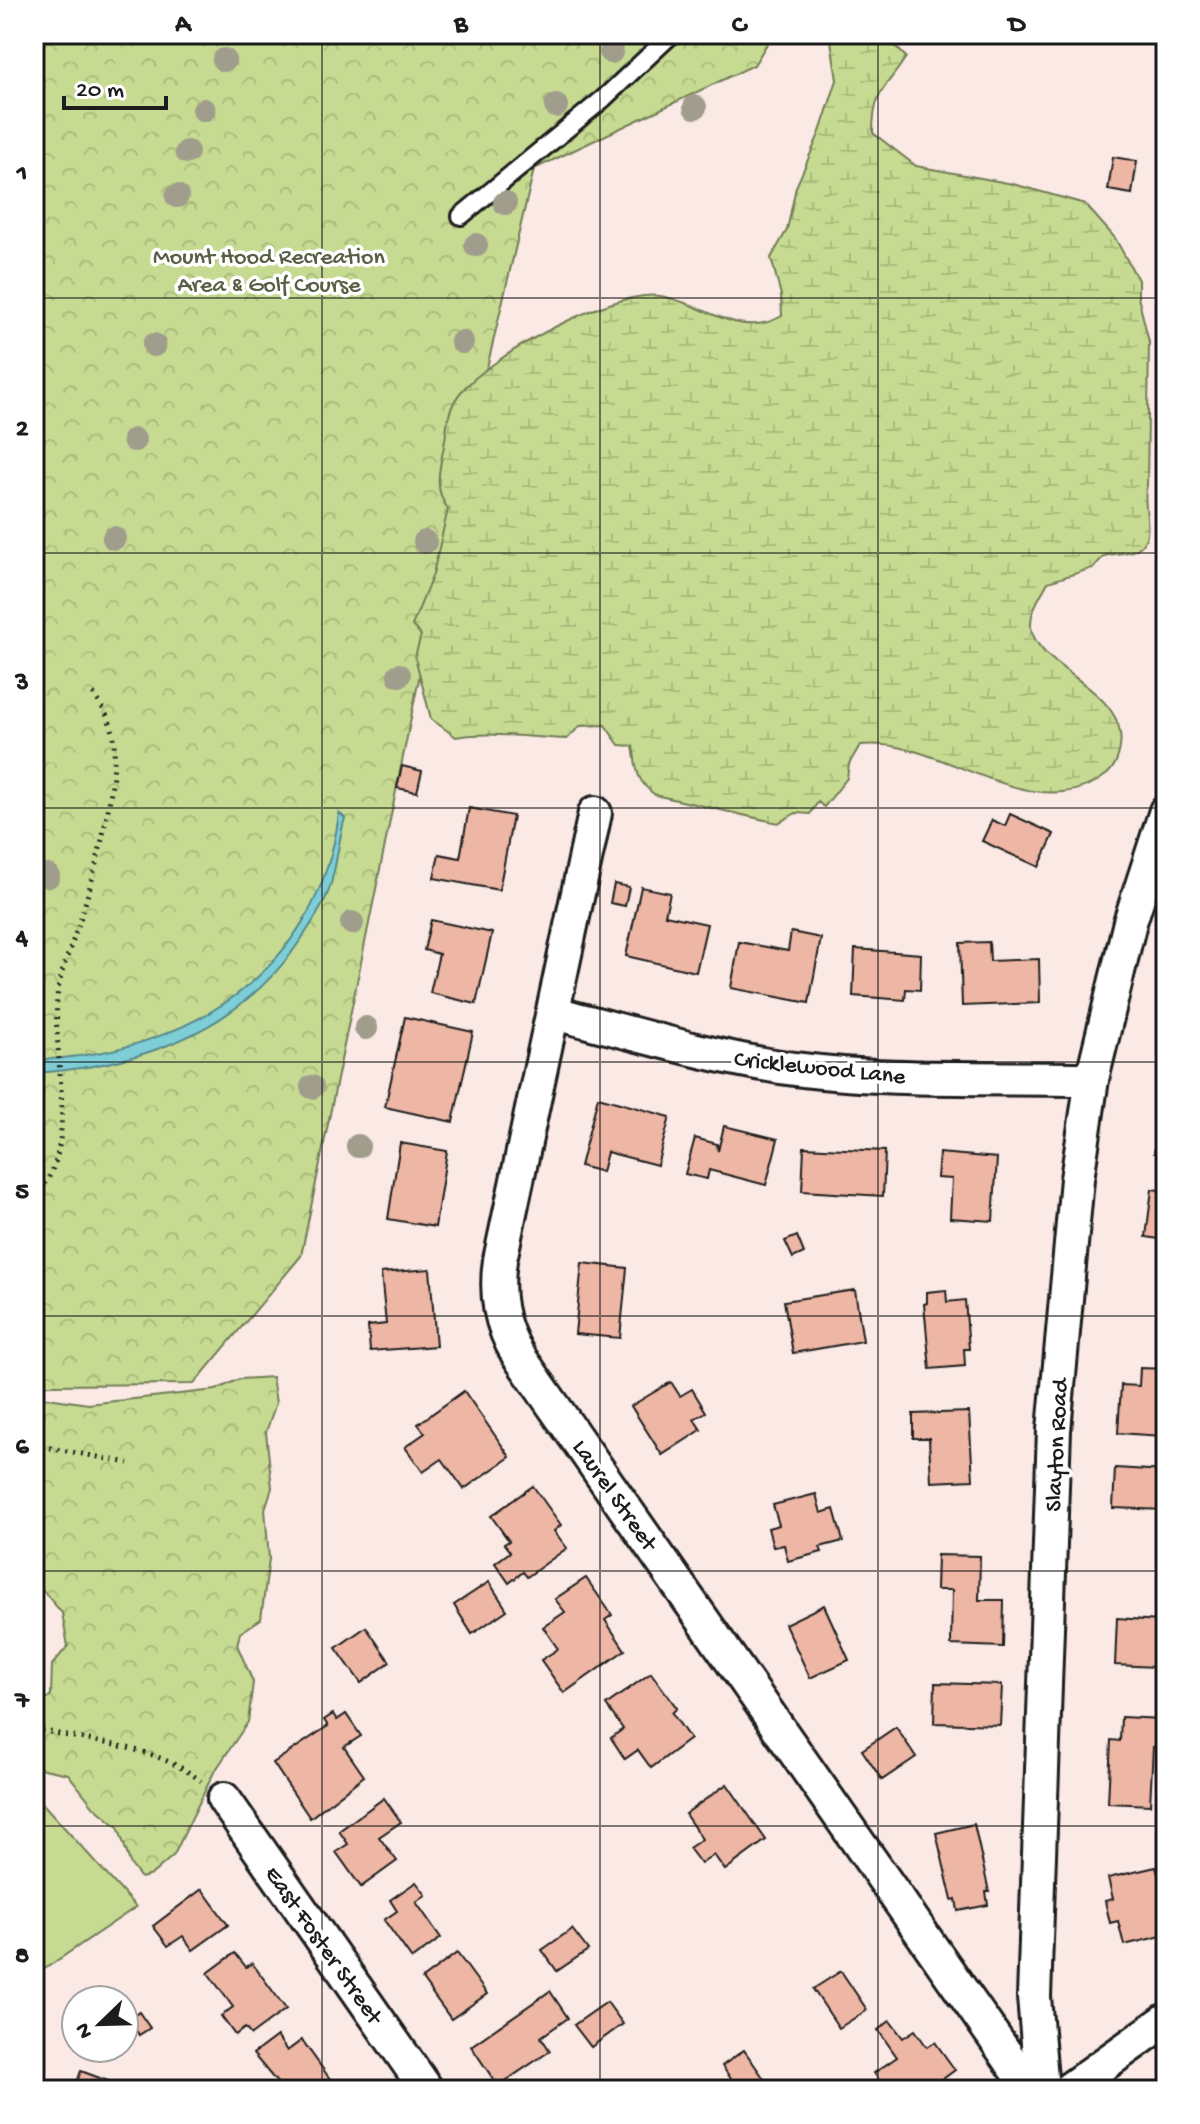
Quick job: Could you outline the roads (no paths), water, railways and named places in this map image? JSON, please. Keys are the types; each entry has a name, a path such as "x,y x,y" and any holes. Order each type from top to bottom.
{"street":[{"name":"Slayton Road","path":"1042,2090 1034,1997 1054,1430 1063,1304 1092,1079 1130,922 1166,811"},
{"name":"Laurel Street","path":"595,813 500,1260 498,1297 507,1333 518,1355 1031,2090"},
{"name":"Cricklewood Lane","path":"554,1013 714,1055 782,1067 853,1074 1092,1079"},
{"name":"East Foster Street","path":"224,1799 427,2090"},
{"path":"1068,2090 1166,2020"}],"lane":[{"path":"461,216 603,99 672,34"}],"water":[{"path":"339,813 345,818 332,881 324,903 277,970 249,997 219,1020 150,1052 74,1069 34,1073 34,1060 90,1054 143,1042 192,1022 236,995 274,961 304,919 326,870"}],"park label":[{"name":"Mount Hood Recreation Area & Golf Course","path":"269,269"}]}
